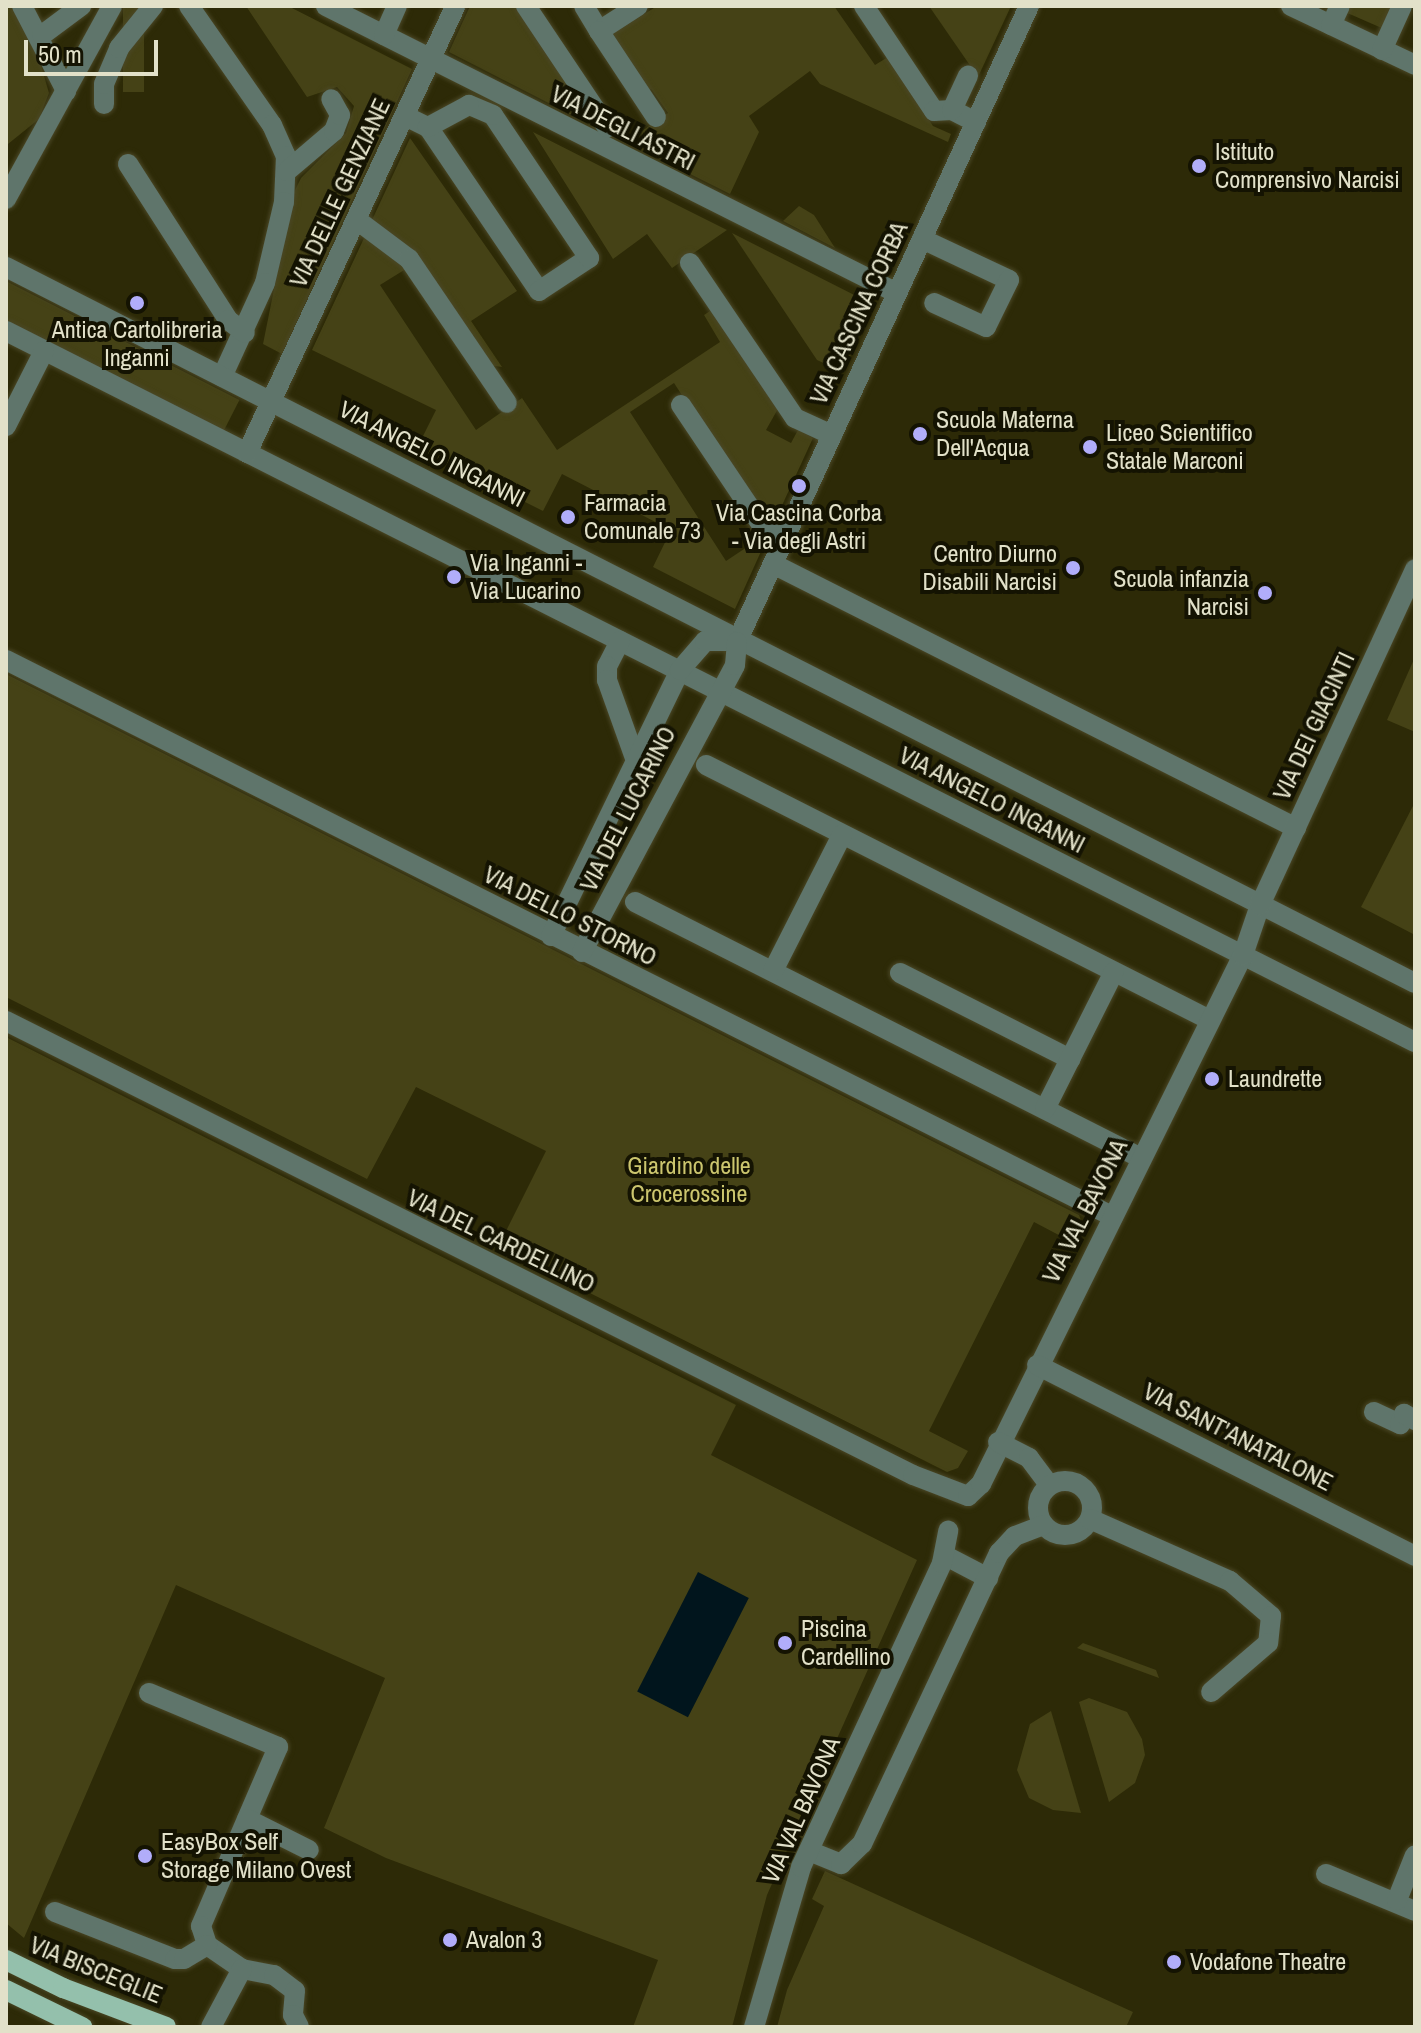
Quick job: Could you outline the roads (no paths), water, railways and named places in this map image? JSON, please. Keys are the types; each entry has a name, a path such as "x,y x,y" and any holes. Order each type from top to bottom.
{"main road":[{"name":"VIA BISCEGLIE","path":"6,1960 63,1988 166,2027"},
{"path":"6,1990 82,2027"}],"street":[{"path":"22,6 42,35 66,91"},
{"path":"42,35 81,6"},
{"path":"8,192 112,6"},
{"path":"104,104 104,84 119,48 153,6"},
{"path":"189,6 272,125 287,171 265,283 245,333 222,377"},
{"name":"VIA DEGLI ASTRI","path":"326,6 897,293"},
{"path":"384,35 397,6"},
{"name":"VIA DELLE GENZIANE","path":"273,402 455,6"},
{"path":"526,6 607,127"},
{"path":"584,6 656,117"},
{"path":"599,31 638,6"},
{"path":"864,6 934,111 952,110 976,122"},
{"name":"VIA CASCINA CORBA","path":"737,642 1029,6"},
{"path":"1291,6 1415,65"},
{"path":"1331,25 1340,6"},
{"path":"1382,50 1402,6"},
{"path":"952,110 968,76"},
{"path":"287,171 334,131 340,115 331,99"},
{"path":"405,116 428,127 539,291 589,258 493,115 469,105 428,127"},
{"path":"128,164 228,320 245,333"},
{"path":"357,220 409,259 507,403"},
{"path":"922,239 1009,280 986,327 934,303"},
{"path":"690,263 795,418 832,435"},
{"name":"VIA ANGELO INGANNI","path":"6,267 737,642 1415,983"},
{"name":"VIA ANGELO INGANNI","path":"6,331 1415,1042"},
{"path":"6,426 44,351"},
{"path":"247,453 273,402"},
{"path":"681,405 765,530 785,539"},
{"path":"773,564 1296,828"},
{"name":"VIA DEI GIACINTI","path":"1260,905 1415,569"},
{"name":"VIA DEL LUCARINO","path":"620,641 607,666 607,680 635,758"},
{"path":"680,670 705,641 737,642 739,655 719,690"},
{"name":"VIA DELLO STORNO","path":"6,660 1112,1216"},
{"name":"VIA DEL LUCARINO","path":"551,936 609,822 635,758 680,670"},
{"name":"VIA DEL LUCARINO","path":"582,952 719,690"},
{"path":"706,765 1210,1020"},
{"path":"773,971 842,835"},
{"path":"635,902 1141,1158"},
{"path":"1243,955 1260,905"},
{"name":"VIA VAL BAVONA","path":"975,1491 1243,955"},
{"path":"1045,1109 1114,972"},
{"path":"900,973 1070,1059"},
{"name":"VIA DEL CARDELLINO","path":"6,1021 913,1475 962,1496 975,1491"},
{"name":"VIA SANT'ANATALONE","path":"1037,1365 1415,1556"},
{"path":"1374,1412 1400,1424 1404,1414 1415,1420"},
{"path":"995,1448 1029,1458 1049,1485"},
{"path":"1043,1525 1039,1499 1049,1485 1066,1480 1082,1487 1091,1502 1090,1519"},
{"path":"809,1851 841,1864 874,1827 917,1720 1006,1544 1043,1525 1068,1535 1090,1519"},
{"path":"1090,1519 1230,1581 1271,1616 1268,1643 1211,1692"},
{"name":"VIA VAL BAVONA","path":"754,2027 809,1851 944,1555 948,1531"},
{"path":"944,1555 988,1578"},
{"path":"149,1693 278,1747 201,1926 207,1945 242,1969 274,1975 295,1991 293,2015 299,2027"},
{"path":"247,1819 309,1850"},
{"path":"1397,1900 1415,1855"},
{"path":"1326,1874 1397,1900 1415,1911"},
{"path":"55,1912 167,1957 184,1959 207,1945"},
{"path":"211,2027 242,1969"}],"water":[{"path":"698,1572 749,1598 688,1717 637,1691"}],"place":[{"name":"Istituto Comprensivo Narcisi","path":"1199,166"},
{"name":"Antica Cartolibreria Inganni","path":"137,303"},
{"name":"Scuola Materna Dell'Acqua","path":"920,434"},
{"name":"Liceo Scientifico Statale Marconi","path":"1090,447"},
{"name":"Via Cascina Corba - Via degli Astri","path":"799,486"},
{"name":"Farmacia Comunale 73","path":"568,517"},
{"name":"Centro Diurno Disabili Narcisi","path":"1073,568"},
{"name":"Via Inganni - Via Lucarino","path":"454,577"},
{"name":"Scuola infanzia Narcisi","path":"1265,593"},
{"name":"Laundrette","path":"1212,1079"},
{"name":"Piscina Cardellino","path":"785,1643"},
{"name":"EasyBox Self Storage Milano Ovest","path":"145,1856"},
{"name":"Avalon 3","path":"450,1940"},
{"name":"Vodafone Theatre","path":"1174,1962"}],"park label":[{"name":"Giardino delle Crocerossine","path":"689,1180"}]}
